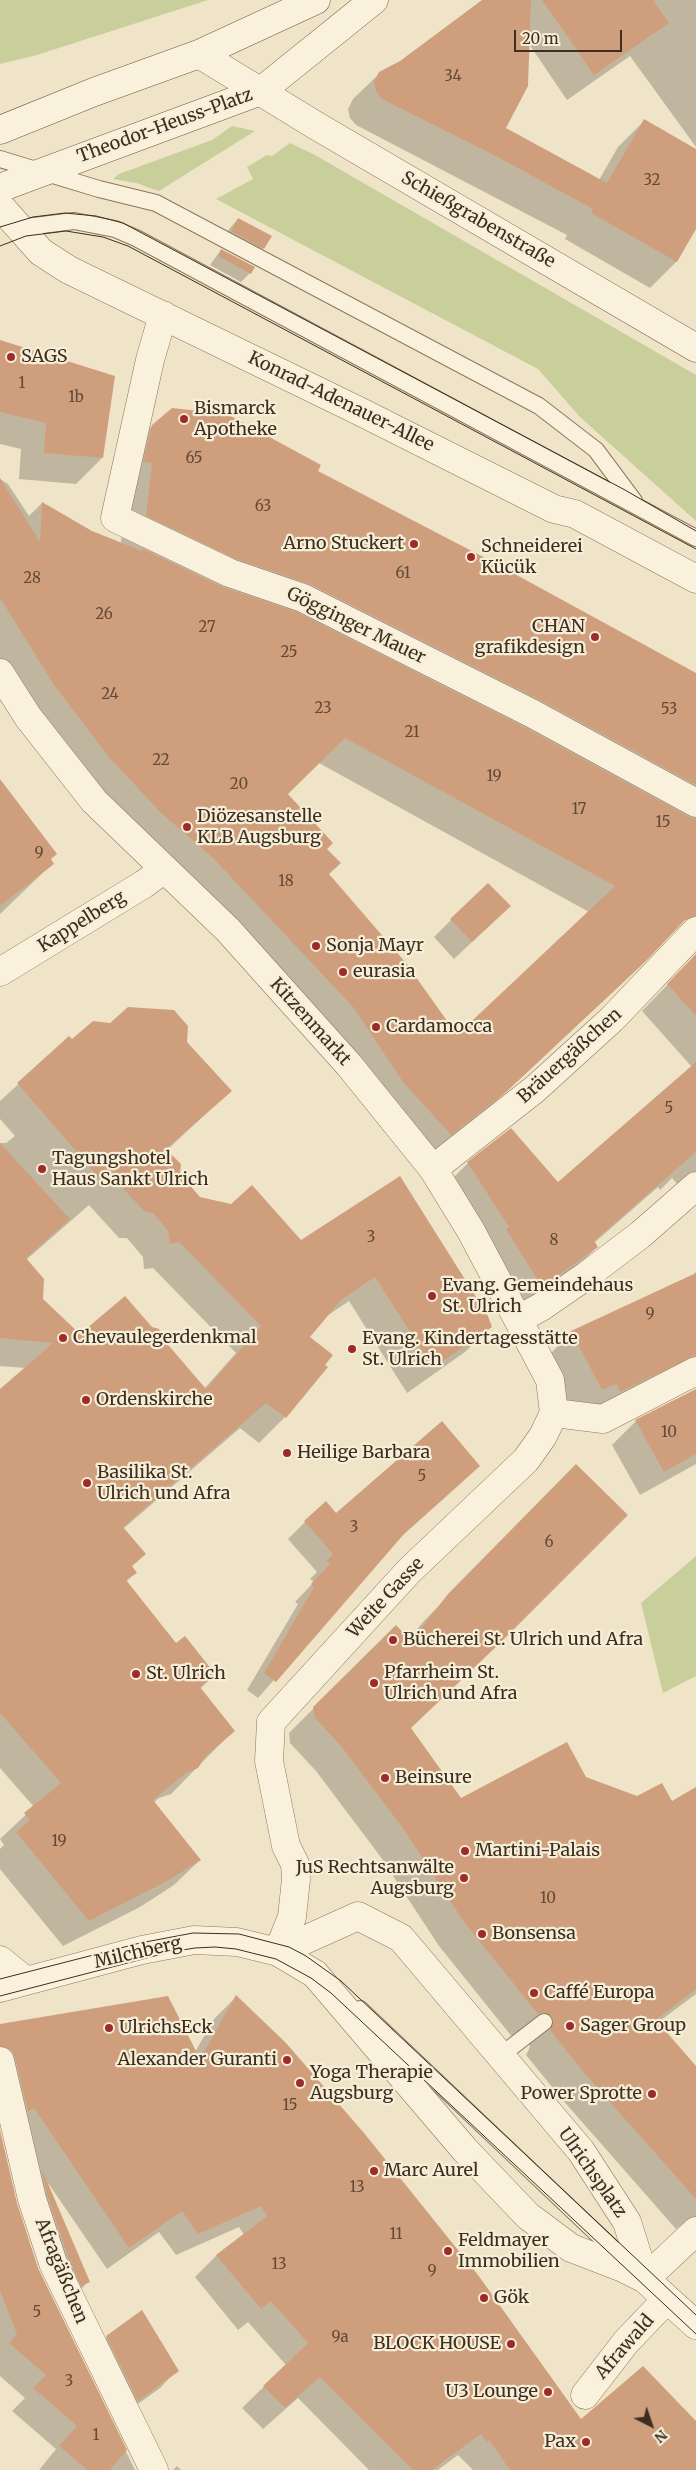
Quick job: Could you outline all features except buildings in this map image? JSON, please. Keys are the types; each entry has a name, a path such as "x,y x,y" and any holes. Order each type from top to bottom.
{"street":[{"path":"0,130 94,92 199,54 316,0"},
{"path":"261,91 374,0"},
{"name":"Theodor-Heuss-Platz","path":"199,54 261,91"},
{"name":"Theodor-Heuss-Platz","path":"0,188 261,91"},
{"name":"Schießgrabenstraße","path":"261,91 315,125 696,348"},
{"name":"Konrad-Adenauer-Allee","path":"0,206 18,228 46,256 69,270 357,410 554,509 575,514 696,579"},
{"name":"Gögginger Mauer","path":"163,315 150,360 115,518 230,573 303,598 533,714 696,803"},
{"name":"Kitzenmarkt","path":"0,673 28,717 94,801 163,870 228,930 348,1065 433,1169 471,1231 550,1380 554,1414"},
{"name":"Kappelberg","path":"0,972 144,884 163,870"},
{"name":"Bräuergäßchen","path":"433,1169 535,1089 598,1032 696,931"},
{"path":"519,1319 541,1307 586,1276 640,1234 696,1186"},
{"path":"554,1414 603,1419 696,1371"},
{"name":"Weite Gasse","path":"278,1952 292,1917 296,1879 295,1864 286,1846 268,1761 271,1722 408,1571 526,1460 543,1436 554,1414"},
{"name":"Ulrichsplatz","path":"278,1952 358,1916 401,1938 581,2151 627,2222 645,2279"},
{"name":"Milchberg","path":"0,1988 142,1950 194,1940 238,1942 278,1952"},
{"path":"278,1952 315,1974 465,2150 528,2216 571,2248 624,2268 645,2279 696,2325"},
{"path":"0,1960 26,1981"},
{"name":"Afragäßchen","path":"0,2061 32,2199 53,2263 154,2470"},
{"path":"645,2279 696,2231"},
{"name":"Afrawald","path":"578,2401 626,2342 667,2299"}],"lane":[{"path":"0,159 99,189 156,203 539,406 596,450 636,505"},
{"path":"18,228 74,221 115,229 136,238 696,538"},
{"path":"500,2056 544,2022"}],"green space":[{"path":"0,0 208,0 37,55 0,64"},
{"path":"232,126 255,131 159,191 136,183 113,179 119,174 212,140"},
{"path":"290,143 315,155 696,375 696,521 580,417 538,369 216,199 253,179 247,167 267,155 272,156"},
{"path":"696,1556 696,1676 663,1693 641,1603"}],"tram line":[{"path":"0,227 33,217 65,213 96,216 123,223 625,490 696,531"},
{"path":"0,246 26,236 66,231 103,237 128,246 696,549"},
{"path":"0,1979 140,1943 193,1933 239,1934 289,1947 306,1956 341,1981 696,2315"},
{"path":"0,1996 170,1952 195,1948 236,1949 276,1959 311,1978 331,1993 696,2334"}],"place":[{"name":"SAGS","path":"11,357"},
{"name":"Bismarck Apotheke","path":"184,419"},
{"name":"Arno Stuckert","path":"414,544"},
{"name":"Schneiderei Kücük","path":"471,557"},
{"name":"CHAN grafikdesign","path":"595,637"},
{"name":"Diözesanstelle KLB Augsburg","path":"187,827"},
{"name":"Sonja Mayr","path":"316,946"},
{"name":"eurasia","path":"343,972"},
{"name":"Cardamocca","path":"376,1027"},
{"name":"Tagungshotel Haus Sankt Ulrich","path":"42,1169"},
{"name":"Evang. Gemeindehaus St. Ulrich","path":"432,1296"},
{"name":"Chevaulegerdenkmal","path":"63,1338"},
{"name":"Evang. Kindertagesstätte St. Ulrich","path":"352,1349"},
{"name":"Ordenskirche","path":"86,1400"},
{"name":"Heilige Barbara","path":"287,1453"},
{"name":"Basilika St. Ulrich und Afra","path":"87,1483"},
{"name":"Bücherei St. Ulrich und Afra","path":"393,1640"},
{"name":"St. Ulrich","path":"136,1674"},
{"name":"Pfarrheim St. Ulrich und Afra","path":"374,1683"},
{"name":"Beinsure","path":"385,1778"},
{"name":"Martini-Palais","path":"465,1851"},
{"name":"JuS Rechtsanwälte Augsburg","path":"464,1878"},
{"name":"Bonsensa","path":"482,1934"},
{"name":"Caffé Europa","path":"534,1993"},
{"name":"Sager Group","path":"570,2026"},
{"name":"UlrichsEck","path":"109,2028"},
{"name":"Alexander Guranti","path":"287,2060"},
{"name":"Yoga Therapie Augsburg","path":"300,2083"},
{"name":"Power Sprotte","path":"652,2094"},
{"name":"Marc Aurel","path":"374,2171"},
{"name":"Feldmayer Immobilien","path":"448,2251"},
{"name":"Gök","path":"484,2298"},
{"name":"BLOCK HOUSE","path":"511,2344"},
{"name":"U3 Lounge","path":"548,2392"},
{"name":"Pax","path":"586,2442"}]}
